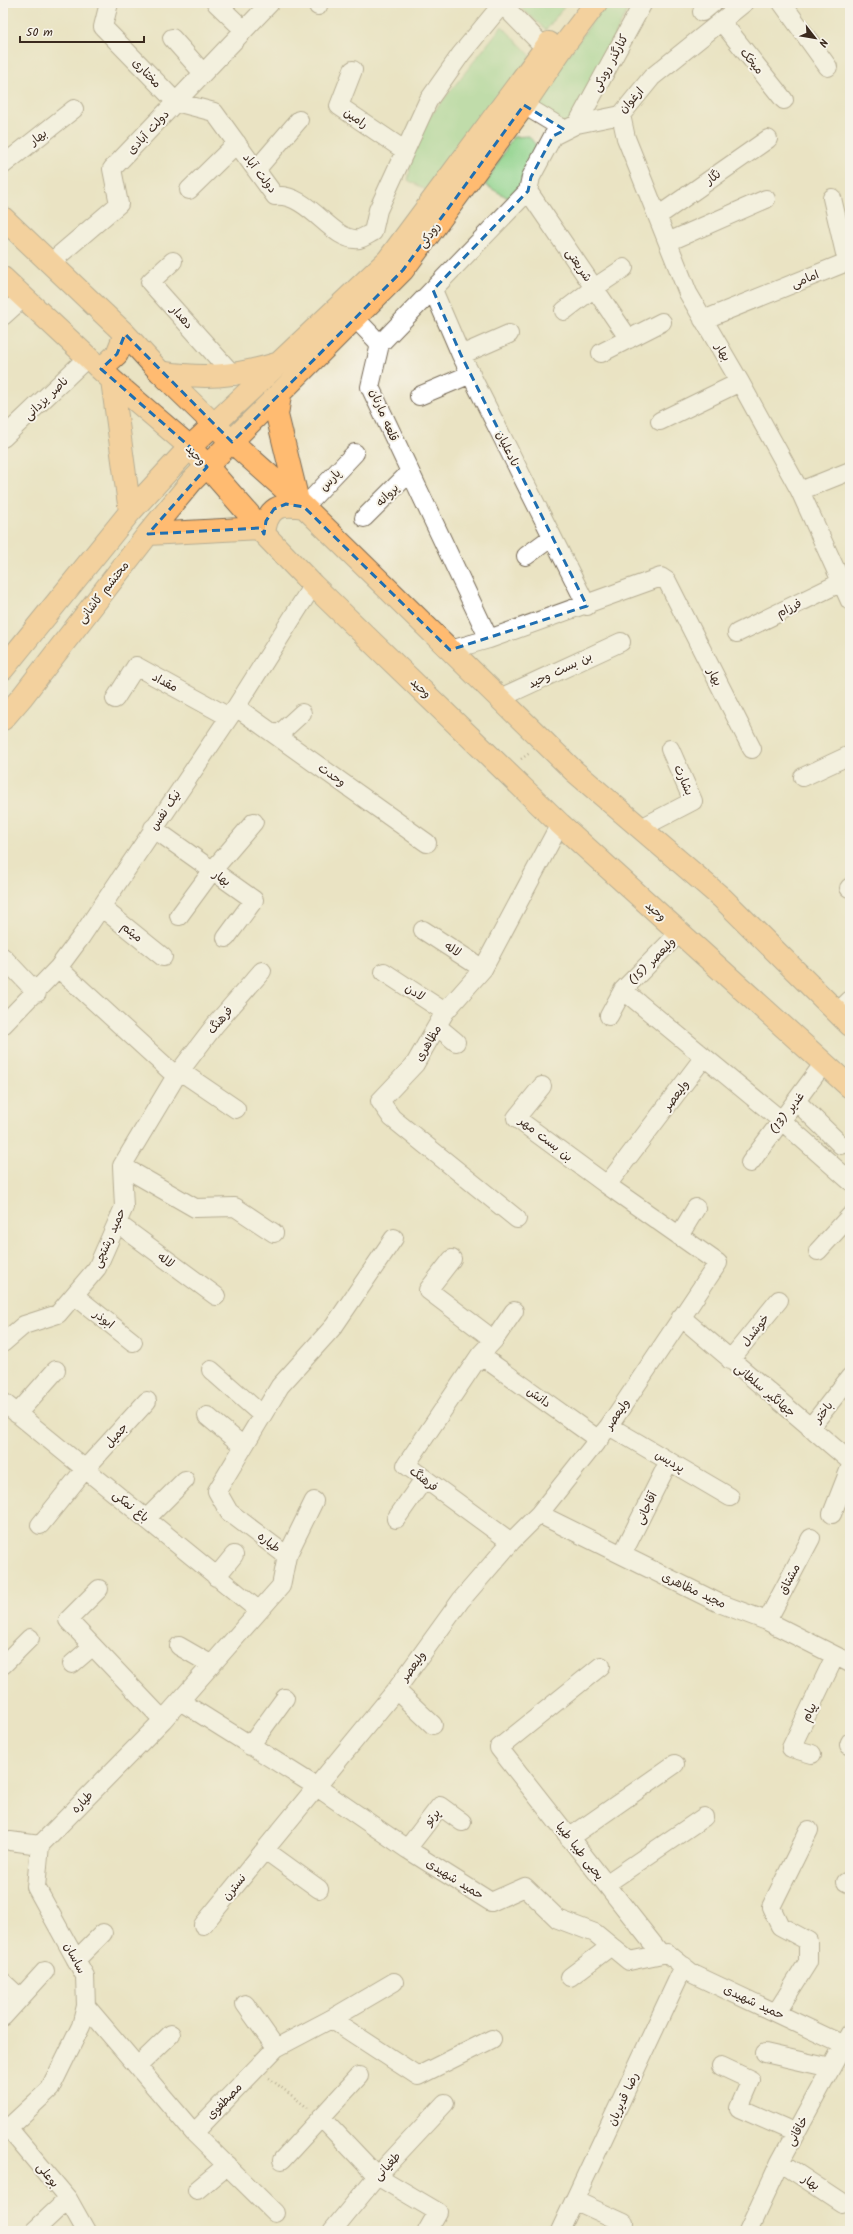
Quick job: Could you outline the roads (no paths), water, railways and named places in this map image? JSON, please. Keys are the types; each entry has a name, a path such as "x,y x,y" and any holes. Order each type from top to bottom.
{"main road":[{"name":"رودکی","path":"190,447 388,260 579,3"},
{"name":"رودکی","path":"207,467 280,395 318,353 356,319 403,270 524,105 596,3"},
{"path":"3,218 125,334 160,372 232,442 301,504 574,771 722,898 846,1013"},
{"name":"وحید","path":"3,278 100,369 190,447 262,531 313,584 560,824 824,1063 848,1090"},
{"path":"125,334 117,354 100,369 130,512"},
{"path":"160,372 189,377 234,376 280,362"},
{"path":"280,395 277,415 301,504"},
{"path":"3,669 130,512 190,447"},
{"name":"محتشم کاشانی","path":"3,719 22,698 148,534 207,467"},
{"path":"148,534 262,531 266,521 274,509 286,504 301,504"}],"street":[{"name":"مختاری","path":"109,3 103,27 176,102"},
{"path":"216,3 244,30"},
{"name":"دولت آبادی","path":"50,263 119,204 112,169 270,3"},
{"path":"404,150 428,101 461,54 503,3 545,48"},
{"name":"کنارگذر رودکی","path":"571,127 643,3"},
{"name":"ارغوان","path":"528,191 531,177 553,136 571,127 621,115 652,77 744,3"},
{"path":"782,3 828,67"},
{"name":"میخک","path":"721,21 784,100"},
{"path":"172,38 203,73"},
{"name":"رامین","path":"352,70 339,106 404,150"},
{"name":"دولت آباد","path":"176,102 214,112 274,196 285,195 304,204 348,238 360,239 373,232 378,210 394,179 404,150"},
{"path":"524,105 571,127"},
{"name":"بهار","path":"3,165 74,109"},
{"name":"بهار","path":"621,115 626,138 688,293 740,382 800,491 846,580 850,601"},
{"path":"256,170 299,120"},
{"name":"نگار","path":"658,216 768,139"},
{"path":"189,190 237,143"},
{"path":"356,319 380,344 434,290 528,191"},
{"name":"شریعتی","path":"528,191 629,339"},
{"name":"امامی","path":"703,320 847,262 832,198"},
{"path":"668,242 766,199"},
{"name":"دهدار","path":"173,261 150,282 234,376"},
{"path":"564,311 594,288 624,268"},
{"name":"نادعلیان","path":"434,290 461,355 587,606"},
{"path":"3,316 24,298"},
{"path":"601,353 662,322"},
{"path":"461,355 509,334"},
{"name":"قلعه مارنان","path":"380,344 370,387 488,639"},
{"name":"ناصر یزدانی","path":"3,438 100,369"},
{"path":"419,396 471,374"},
{"path":"660,421 740,382"},
{"name":"پارس","path":"301,504 355,453"},
{"path":"800,491 850,471"},
{"name":"پروانه","path":"364,518 409,473"},
{"path":"526,556 552,537"},
{"name":"بهار","path":"488,639 587,606 655,578 661,577 667,582 752,749"},
{"name":"فرزام","path":"737,633 846,580"},
{"name":"نیک نفس","path":"3,1025 37,993 58,968 232,712 313,584"},
{"path":"450,650 488,639"},
{"name":"بن بست وحید","path":"500,698 621,642"},
{"name":"مقداد","path":"116,699 136,666 232,712"},
{"name":"وحدت","path":"232,712 277,736 427,843"},
{"path":"277,736 302,713"},
{"name":"بشارت","path":"641,828 693,801 670,749"},
{"path":"803,777 850,755"},
{"path":"179,916 212,870 254,822"},
{"name":"مظاهری","path":"517,1219 392,1118 380,1101 415,1064 442,1019 483,969 560,824"},
{"name":"بهار","path":"153,828 254,900 226,938"},
{"name":"میثم","path":"101,906 163,957"},
{"name":"لاله","path":"423,930 483,969"},
{"name":"ولیعصر (15)","path":"609,1016 623,990 680,932"},
{"path":"3,957 37,993"},
{"path":"58,968 178,1073 236,1109"},
{"name":"فرهنگ","path":"178,1073 215,1025 262,971"},
{"name":"لادن","path":"384,972 442,1019 456,1042"},
{"path":"623,990 782,1121 850,1181"},
{"name":"ولیعصر","path":"317,1787 396,1690 461,1600 511,1542 540,1514 604,1433 718,1263 607,1185 704,1058"},
{"name":"غدیر (13)","path":"750,1163 824,1063"},
{"path":"178,1073 122,1166 195,1208 235,1207 274,1233"},
{"name":"بن بست مهر","path":"542,1086 516,1118 607,1185"},
{"path":"796,1101 841,1145"},
{"name":"حمید رشتچی","path":"3,1343 24,1325 58,1314 97,1268 124,1207 122,1166"},
{"path":"679,1236 696,1208"},
{"path":"818,1251 850,1216"},
{"name":"لاله","path":"117,1223 216,1296"},
{"name":"طیاره","path":"40,1845 163,1720 258,1610 282,1586 287,1556 230,1512 217,1491 280,1386 334,1326 394,1238"},
{"path":"452,1259 428,1290 494,1340"},
{"name":"ابوذر","path":"74,1295 133,1342"},
{"name":"خوشدل","path":"730,1360 779,1300"},
{"path":"480,1355 494,1340 514,1311"},
{"name":"جهانگیر سلطانی","path":"681,1317 850,1462"},
{"name":"فرهنگ","path":"480,1355 406,1465 511,1542"},
{"name":"دانش","path":"480,1355 604,1433"},
{"path":"17,1414 56,1370"},
{"path":"211,1370 262,1415"},
{"name":"باختر","path":"810,1428 850,1377"},
{"name":"جمیل","path":"40,1525 85,1470 146,1401"},
{"name":"باغ نمکی","path":"3,1402 258,1610"},
{"path":"207,1416 243,1446"},
{"name":"پردیس","path":"604,1433 669,1461 730,1497"},
{"name":"آقاجانی","path":"622,1555 669,1461"},
{"path":"832,1514 850,1468"},
{"path":"396,1518 424,1479"},
{"path":"146,1519 185,1480"},
{"path":"287,1556 314,1501"},
{"name":"مجید مظاهری","path":"540,1514 720,1603 767,1621 843,1660"},
{"name":"مشتاق","path":"767,1621 811,1538"},
{"path":"216,1577 234,1555"},
{"path":"99,1589 68,1620 163,1720"},
{"path":"3,1666 30,1638"},
{"path":"72,1664 93,1646"},
{"path":"179,1646 212,1665"},
{"name":"پیام","path":"812,1754 791,1748 843,1660"},
{"name":"یحیی طیبا طیبا","path":"601,1666 499,1748 661,1954"},
{"path":"396,1690 433,1725"},
{"path":"250,1746 285,1698"},
{"name":"حمید شهیدی","path":"180,1701 317,1787 407,1849 491,1902 525,1887 558,1919 595,1933 629,1961 666,1953 694,1974 776,2012 848,2042"},
{"path":"569,1838 674,1764"},
{"name":"نسترن","path":"203,1925 317,1787"},
{"name":"پرتو","path":"407,1849 440,1806 462,1822"},
{"path":"606,1884 704,1817"},
{"path":"776,2012 808,1962 808,1941 780,1926 771,1907 809,1830"},
{"path":"5,1839 40,1845"},
{"name":"ساسان","path":"7,2135 50,2089 81,2026 86,2006 85,1976 36,1887 40,1845"},
{"path":"265,1850 320,1889"},
{"path":"76,1960 103,1933"},
{"path":"570,1977 611,1946"},
{"name":"رضا قدیریان","path":"560,2231 576,2201 684,1966"},
{"path":"3,2017 45,1971"},
{"path":"3,1982 20,1998"},
{"name":"مصطفوی","path":"194,2133 276,2048 331,2019 394,1982"},
{"path":"245,2004 276,2048"},
{"path":"86,2006 194,2133 275,2213"},
{"path":"331,2019 418,2076 492,2039"},
{"path":"138,2066 172,2034"},
{"name":"خاقانی","path":"748,2231 780,2162 831,2068 848,2042"},
{"path":"765,2053 831,2068"},
{"path":"721,2066 751,2080 739,2108 796,2133"},
{"path":"282,2160 359,2076"},
{"name":"طغیانی","path":"332,2231 377,2176 445,2104"},
{"path":"321,2117 377,2176 438,2212 427,2231"},
{"name":"بوعلی","path":"7,2135 68,2199 86,2231"},
{"name":"بهار","path":"780,2162 842,2203"},
{"path":"197,2190 227,2165"},
{"path":"34,2231 68,2199"},
{"path":"576,2201 624,2223"}]}
